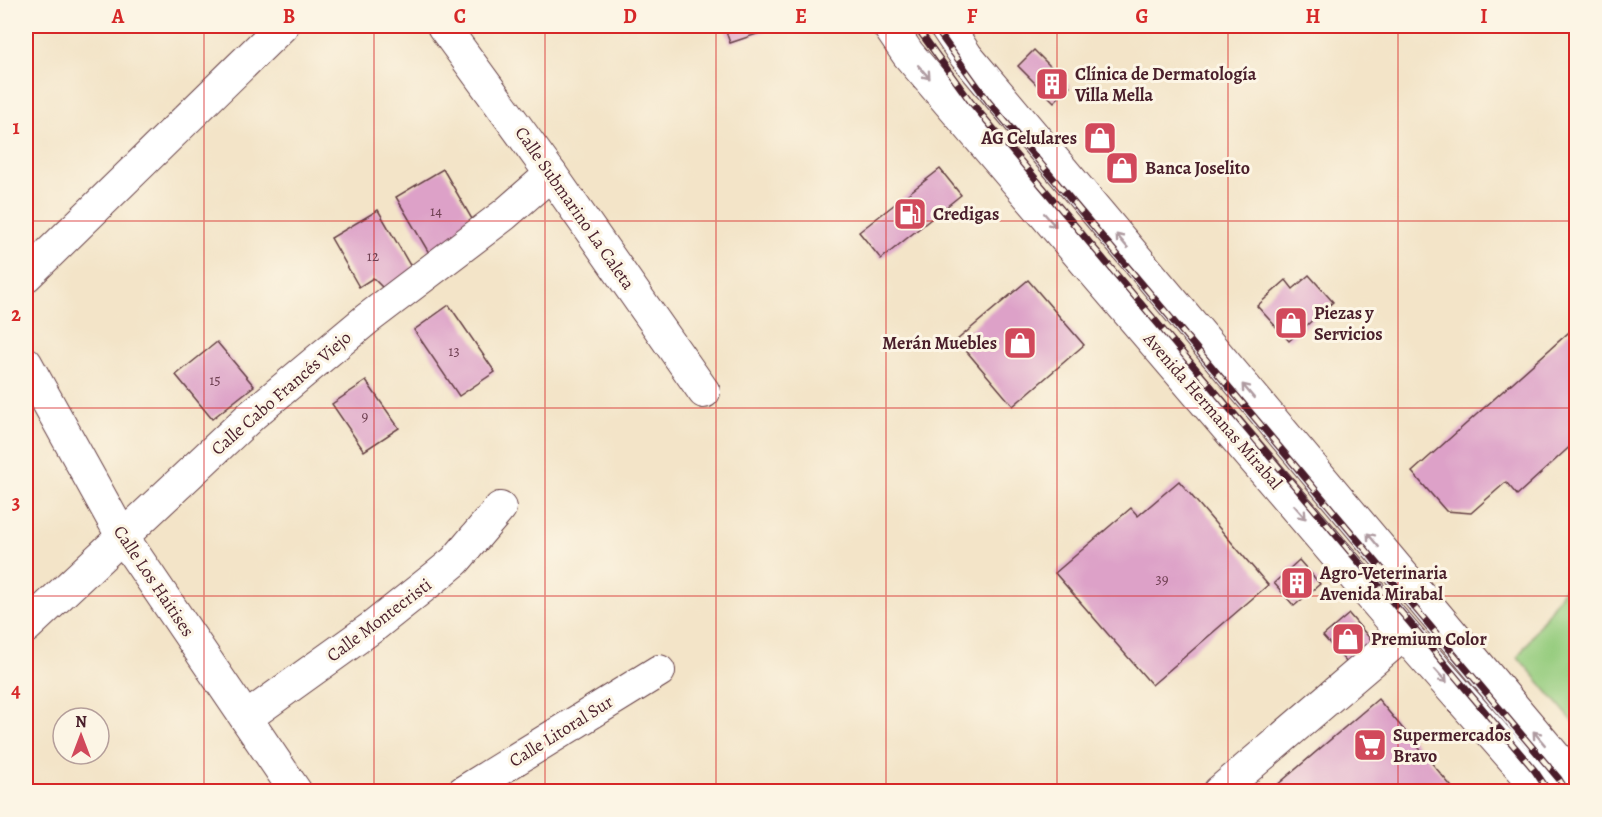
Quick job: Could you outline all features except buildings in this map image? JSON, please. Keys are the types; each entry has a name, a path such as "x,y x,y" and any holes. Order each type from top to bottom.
{"main road":[{"name":"Avenida Hermanas Mirabal","path":"889,26 915,63 1537,789"},
{"name":"Avenida Hermanas Mirabal","path":"946,26 966,56 1576,782"}],"street":[{"path":"26,276 282,26"},
{"name":"Calle Submarino La Caleta","path":"444,26 704,392"},
{"name":"Calle Cabo Francés Viejo","path":"26,627 252,415 367,319 504,215 551,174"},
{"name":"Calle Los Haitises","path":"26,363 122,536 296,792"},
{"name":"Calle Montecristi","path":"246,718 374,626 455,561 500,508"},
{"path":"1219,792 1404,634"},
{"name":"Calle Litoral Sur","path":"463,792 659,671"}],"green space":[{"path":"1576,571 1576,725 1518,657"}],"railway":[{"path":"916,26 970,101 1535,771 1549,792"},
{"path":"934,26 988,101 1559,779 1567,792"}],"place":[{"name":"Clínica de Dermatología Villa Mella","path":"1052,84"},
{"name":"AG Celulares","path":"1100,138"},
{"name":"Banca Joselito","path":"1122,168"},
{"name":"Credigas","path":"910,214"},
{"name":"Piezas y Servicios","path":"1291,323"},
{"name":"Merán Muebles","path":"1020,343"},
{"name":"Agro-Veterinaria Avenida Mirabal","path":"1297,583"},
{"name":"Premium Color","path":"1348,639"},
{"name":"Supermercados Bravo","path":"1370,745"}]}
